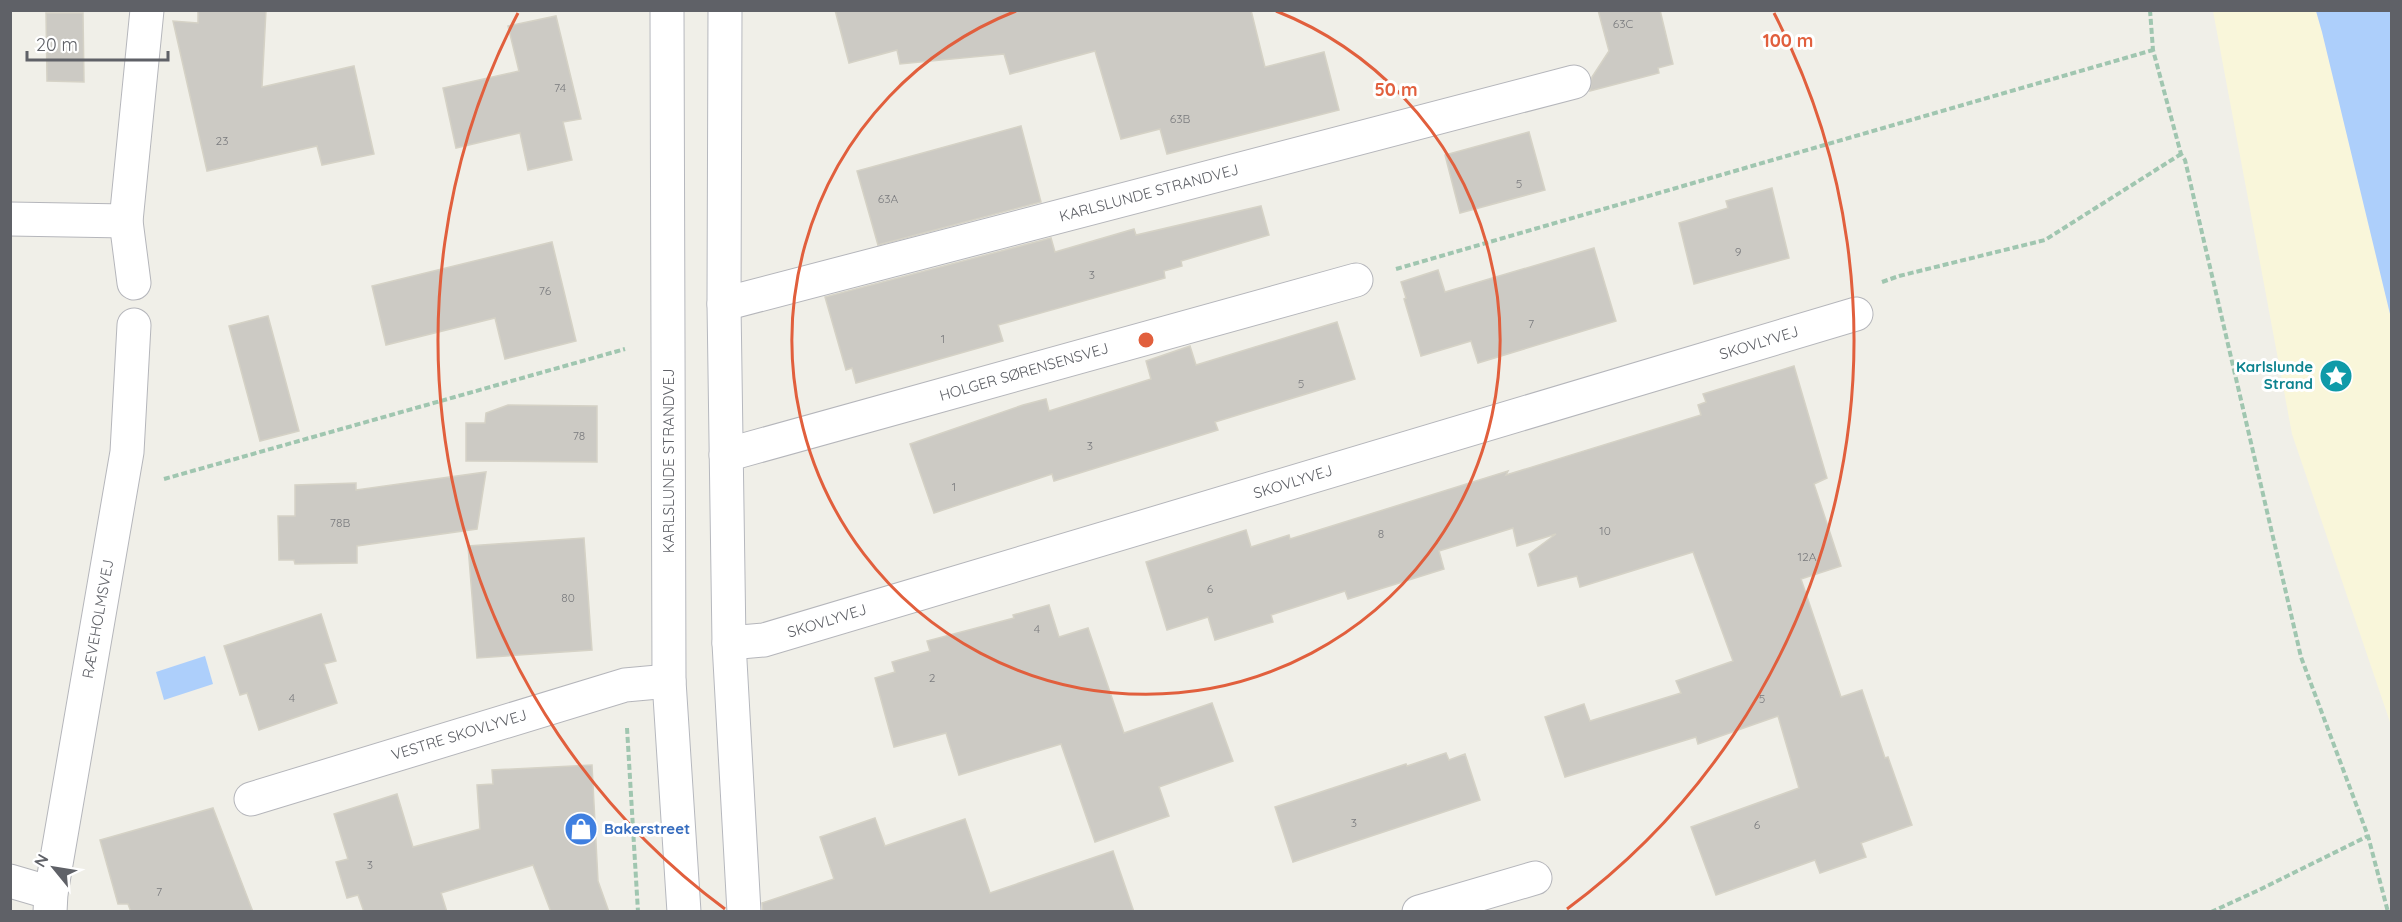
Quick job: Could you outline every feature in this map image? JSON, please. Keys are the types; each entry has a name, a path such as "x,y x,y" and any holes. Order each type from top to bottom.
{"street":[{"path":"134,283 126,221 147,10"},
{"name":"KARLSLUNDE STRANDVEJ","path":"667,10 669,681 684,912"},
{"path":"725,10 724,304 729,643 744,912"},
{"name":"KARLSLUNDE STRANDVEJ","path":"724,304 1574,82"},
{"path":"10,219 126,221"},
{"name":"HOLGER SØRENSENSVEJ","path":"726,455 1356,280"},
{"name":"SKOVLYVEJ","path":"729,643 764,640 1856,314"},
{"name":"RÆVEHOLMSVEJ","path":"50,902 127,452 134,326"},
{"name":"VESTRE SKOVLYVEJ","path":"251,800 625,685 669,681"},
{"path":"1419,912 1535,878"},
{"path":"10,880 50,902"}],"path":[{"path":"2150,10 2153,50 2181,154 2185,160 2301,657 2368,836 2388,912"},
{"path":"1356,280 2153,50"},
{"path":"1856,314 1863,289 1899,276 2045,240 2181,154"},
{"path":"120,492 626,349"},
{"path":"2211,912 2259,891 2368,836"}],"sand":[{"name":"Karlslunde Strand","path":"2213,11 2316,11 2322,32 2391,318 2391,725 2292,434"}],"water":[{"path":"2316,11 2391,11 2391,318 2322,32"},
{"path":"205,656 213,684 164,700 156,672"}],"building":[{"path":"198,10 266,10 262,87 354,66 374,154 322,165 317,146 207,171 173,21 198,23"},
{"path":"835,10 1251,10 1265,67 1324,52 1339,110 1167,154 1160,129 1121,139 1095,51 1010,74 1004,54 900,64 897,50 849,63"},
{"path":"1598,10 1660,10 1673,64 1658,68 1659,73 1590,91 1592,77 1609,51"},
{"path":"46,13 83,13 84,82 47,81"},
{"path":"556,16 581,119 563,122 572,160 528,170 520,133 456,148 443,88 519,71 508,26"},
{"path":"1021,126 1041,202 878,245 857,171"},
{"path":"1529,132 1545,190 1460,213 1445,155"},
{"path":"1772,188 1789,258 1694,284 1679,223 1728,208 1726,201"},
{"path":"1261,206 1269,235 1181,261 1182,266 1164,271 1165,278 998,325 1003,341 856,383 852,368 846,370 825,297 1051,238 1055,252 1134,229 1136,235"},
{"path":"552,242 576,341 505,359 495,318 386,345 372,286"},
{"path":"1594,248 1616,321 1478,363 1471,341 1421,356 1401,282 1438,270 1445,292"},
{"path":"268,316 299,431 260,441 229,326"},
{"path":"1337,322 1355,379 1215,422 1218,430 1054,481 1052,474 934,513 910,444 1023,405 1046,399 1049,411 1151,379 1146,361 1190,346 1196,365"},
{"path":"1794,366 1827,478 1814,484 1841,566 1801,579 1841,697 1862,690 1885,758 1888,757 1912,825 1861,843 1866,857 1820,873 1815,860 1716,895 1691,827 1799,788 1778,716 1698,744 1696,737 1565,777 1545,717 1584,704 1590,721 1681,693 1676,681 1733,661 1693,552 1580,587 1577,576 1538,586 1529,554 1556,534 1517,546 1513,528 1439,551 1444,569 1348,599 1345,591 1271,615 1273,622 1215,640 1208,617 1167,630 1146,562 1246,530 1251,547 1289,535 1290,539 1508,471 1506,475 1701,415 1698,405 1706,402 1703,394"},
{"path":"508,405 597,406 597,462 466,461 466,423 485,423 486,413"},
{"path":"486,472 477,529 357,546 357,563 295,564 294,560 279,560 278,516 295,516 295,485 356,483 356,490"},
{"path":"584,538 592,650 477,658 468,546"},
{"path":"1049,605 1059,637 1088,628 1124,733 1212,703 1233,761 1159,787 1169,816 1095,842 1061,744 959,775 946,733 894,747 875,678 895,672 892,662 930,651 927,641 1014,618 1013,615"},
{"path":"321,614 336,661 324,664 337,703 259,730 247,693 240,695 224,646"},
{"path":"1446,753 1449,760 1465,754 1480,800 1293,862 1275,807"},
{"path":"592,765 598,881 609,912 551,912 533,865 441,893 447,912 364,912 358,895 347,898 336,862 348,859 334,814 397,794 413,847 480,829 477,785 493,784 492,770"},
{"path":"213,808 253,912 131,912 128,904 118,904 100,840"},
{"path":"875,818 885,846 965,819 990,893 1113,851 1134,912 763,912 762,903 834,879 820,837"}],"place":[{"name":"Karlslunde Strand","path":"2336,376"},
{"name":"Bakerstreet","path":"581,829"}]}
